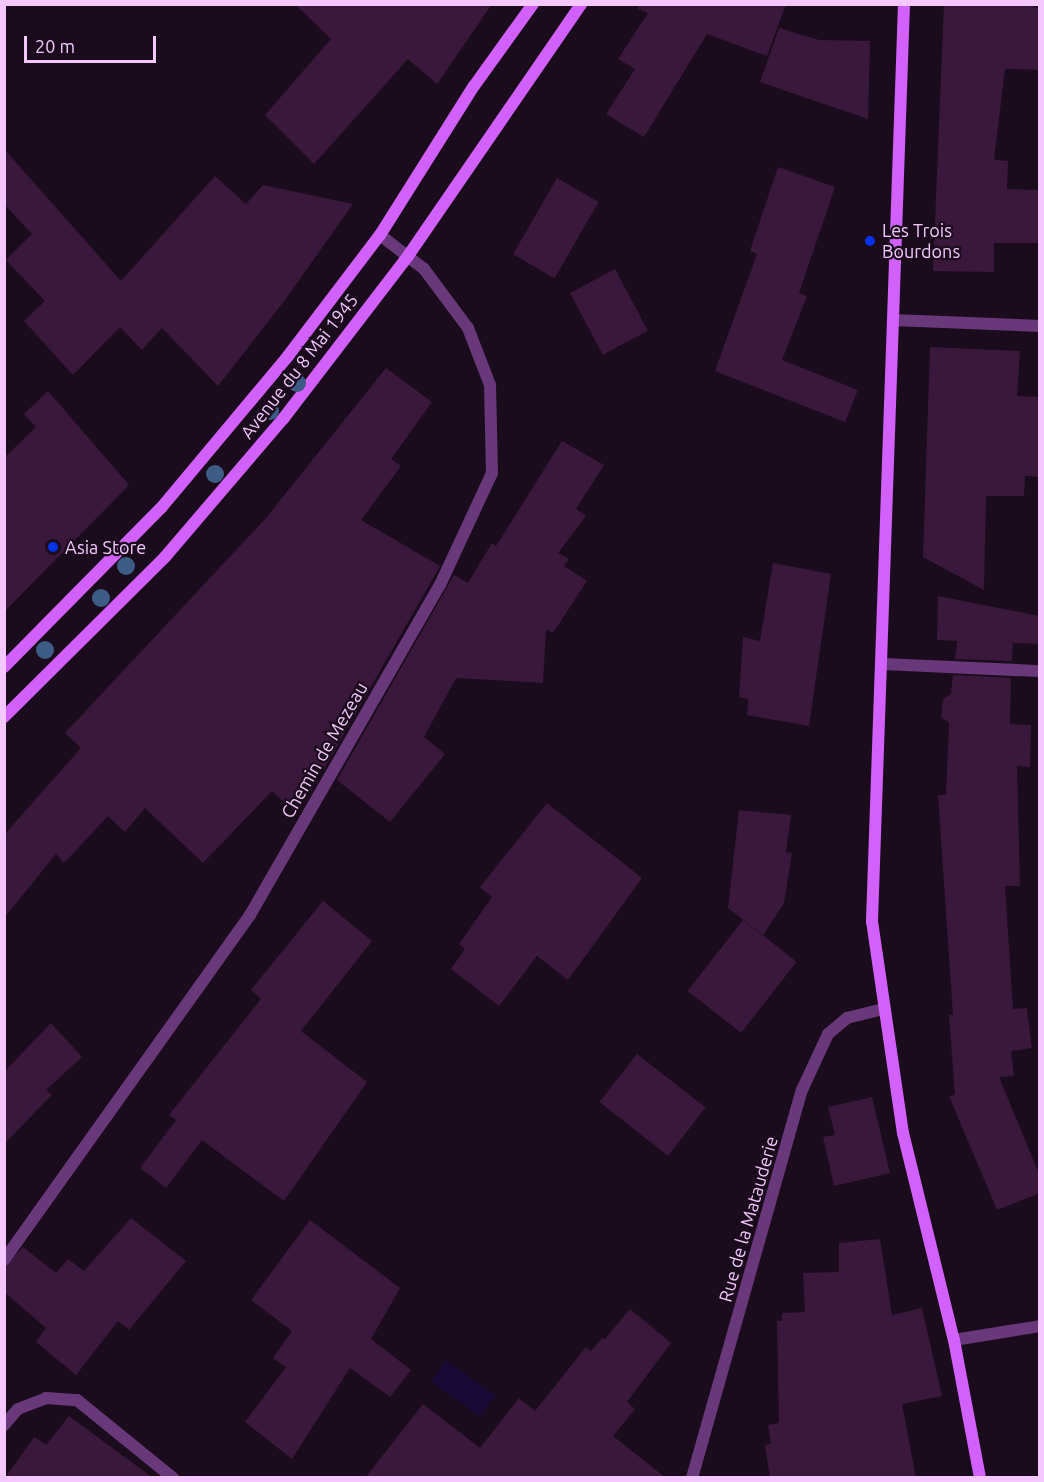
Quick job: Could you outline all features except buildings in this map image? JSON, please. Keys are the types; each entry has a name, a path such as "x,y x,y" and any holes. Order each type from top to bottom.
{"main road":[{"name":"Avenue du 8 Mai 1945","path":"4,667 161,508 288,356 380,235 474,87 533,4"},
{"name":"Avenue du 8 Mai 1945","path":"4,717 165,557 283,419 408,256 581,4"},
{"path":"904,4 883,664 872,921 883,1009 903,1133 954,1340 980,1478"}],"street":[{"name":"Chemin de Mezeau","path":"4,1260 250,915 440,585 492,473 490,386 468,328 424,269 380,235"},
{"path":"893,320 1040,326"},
{"path":"883,664 1040,671"},
{"name":"Rue de la Matauderie","path":"692,1478 802,1090 828,1034 847,1018 883,1009"},
{"path":"954,1340 1040,1326"},
{"path":"4,1425 18,1409 46,1398 76,1400 173,1478"}],"shaded area":[{"path":"446,1360 495,1396 480,1417 431,1381"}],"place":[{"name":"Les Trois Bourdons","path":"870,241"},
{"name":"Asia Store","path":"53,547"}]}
